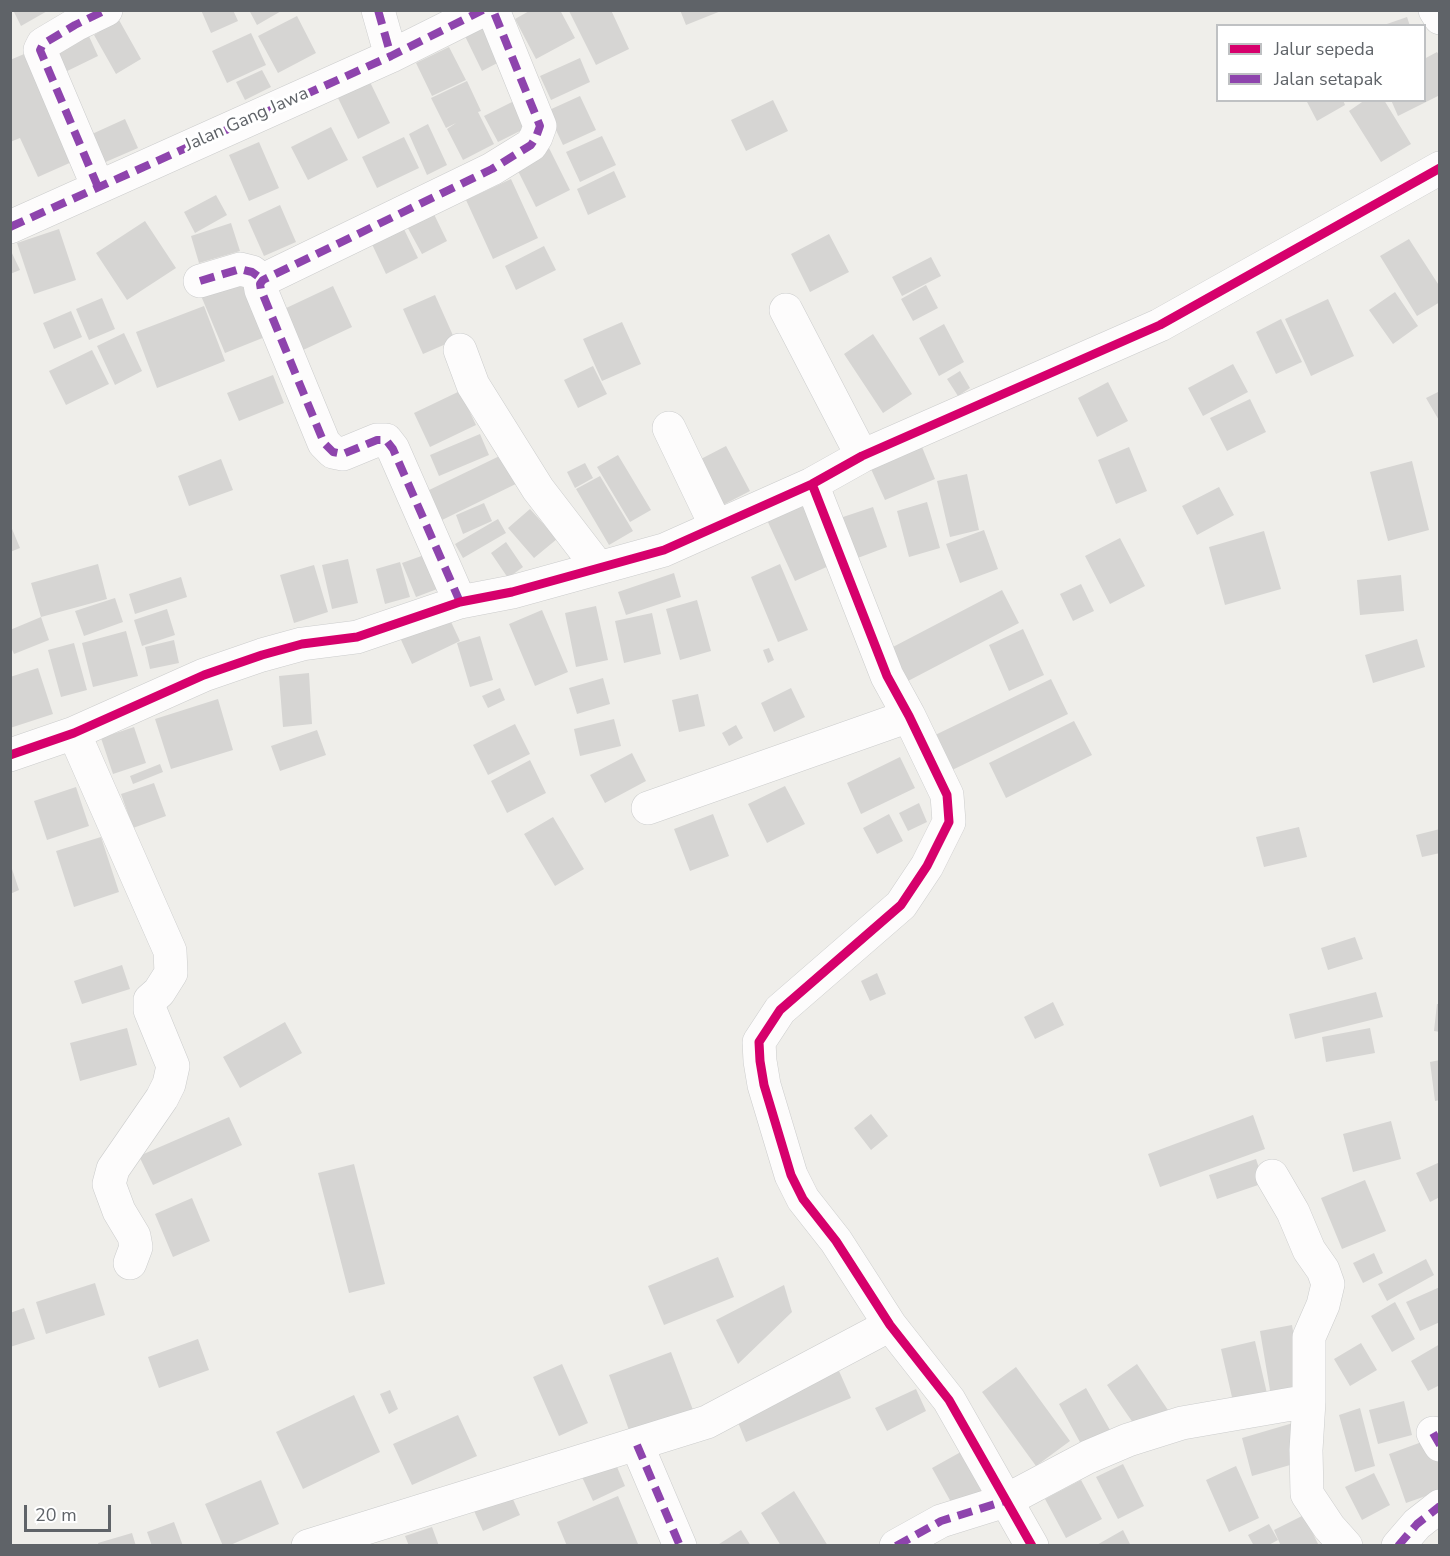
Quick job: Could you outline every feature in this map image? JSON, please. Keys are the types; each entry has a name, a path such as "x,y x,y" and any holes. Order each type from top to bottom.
{"street":[{"path":"98,187 40,50 44,44 75,25 106,10"},
{"path":"378,10 391,56"},
{"name":"Jalan Gang Jawa","path":"10,227 391,56 483,10"},
{"path":"460,602 393,449 386,440 377,440 343,454 337,454 324,443 260,284 263,280 492,169 531,145 540,126 493,10"},
{"path":"1435,10 1440,18"},
{"path":"10,755 74,734 204,675 262,655 302,644 357,637 460,602 513,592 664,550 812,484 862,456 1160,325 1440,168"},
{"path":"200,281 240,269 252,272 263,280"},
{"path":"786,310 862,456"},
{"path":"460,350 473,385 538,489 598,567"},
{"path":"669,428 716,525"},
{"path":"812,484 887,676 947,795 949,822 927,866 901,906 780,1010 759,1042 760,1061 790,1175 803,1199 836,1241 890,1325 949,1400 1032,1545"},
{"path":"648,808 909,716"},
{"path":"74,734 170,951 171,973 159,992 150,1000 150,1010 173,1066 169,1084 162,1098 113,1169 109,1184 119,1211 134,1236 136,1247 130,1263"},
{"path":"1272,1176 1293,1212 1328,1284 1323,1305 1309,1337 1307,1494 1329,1527 1346,1545"},
{"path":"308,1545 707,1422 890,1325"},
{"path":"896,1545 941,1521 1005,1501 1088,1456 1158,1430 1228,1414 1309,1401"},
{"path":"637,1445 680,1545"},
{"path":"1398,1545 1417,1524 1440,1506"}],"building":[{"path":"13,10 49,10 21,26"},
{"path":"201,10 233,10 238,21 211,33"},
{"path":"249,10 283,10 257,25"},
{"path":"531,10 560,10 575,38 536,59 515,19"},
{"path":"611,10 629,49 596,65 569,11"},
{"path":"680,10 721,10 721,11 686,25"},
{"path":"297,16 316,53 278,73 258,36"},
{"path":"1407,17 1409,24 1387,24"},
{"path":"484,19 505,59 482,71 462,30"},
{"path":"119,20 141,59 116,74 94,35"},
{"path":"87,32 98,56 57,76 46,52"},
{"path":"251,33 266,65 227,83 212,51"},
{"path":"449,47 466,80 432,96 416,63"},
{"path":"36,49 83,157 38,177 20,138 10,142 10,60"},
{"path":"1437,52 1440,57 1440,95 1426,102 1426,58"},
{"path":"580,58 590,82 551,100 540,76"},
{"path":"262,70 271,87 245,100 236,82"},
{"path":"369,80 390,123 358,139 337,96"},
{"path":"467,81 481,111 478,112 494,144 463,160 447,129 456,123 446,128 431,98"},
{"path":"524,96 538,122 498,142 484,116"},
{"path":"580,96 596,130 563,145 547,111"},
{"path":"773,100 788,131 746,151 731,120"},
{"path":"1307,102 1344,102 1345,105 1317,121"},
{"path":"1362,102 1385,102 1411,144 1381,162 1349,111"},
{"path":"1392,102 1426,102 1398,116"},
{"path":"125,119 138,148 94,167 81,139"},
{"path":"428,124 447,165 427,175 409,134"},
{"path":"331,127 348,160 308,180 291,147"},
{"path":"602,136 616,165 580,182 566,152"},
{"path":"404,137 419,168 377,188 362,157"},
{"path":"259,142 279,188 249,201 229,155"},
{"path":"549,148 570,190 536,207 515,165"},
{"path":"614,171 626,197 588,215 577,189"},
{"path":"511,179 538,238 493,259 466,200"},
{"path":"216,195 227,215 195,233 184,212"},
{"path":"280,205 296,242 264,256 248,220"},
{"path":"431,208 447,241 422,254 404,221"},
{"path":"145,221 176,268 127,300 96,253"},
{"path":"231,223 240,251 199,263 191,236"},
{"path":"402,225 418,258 386,274 370,240"},
{"path":"59,229 76,280 34,294 17,243"},
{"path":"829,234 849,272 810,292 791,254"},
{"path":"1409,239 1440,287 1440,302 1417,316 1380,256"},
{"path":"544,246 556,270 516,290 505,266"},
{"path":"10,249 20,270 10,274"},
{"path":"931,257 941,276 902,296 892,277"},
{"path":"239,274 265,337 225,353 199,291"},
{"path":"926,285 938,308 913,321 901,299"},
{"path":"333,286 352,327 301,351 282,310"},
{"path":"1395,292 1418,326 1393,344 1369,310"},
{"path":"435,295 455,340 423,354 403,309"},
{"path":"102,298 115,329 89,340 76,309"},
{"path":"1328,299 1354,356 1311,376 1285,319"},
{"path":"204,306 225,361 157,388 136,332"},
{"path":"71,311 82,337 54,349 43,323"},
{"path":"1281,319 1302,362 1276,374 1256,332"},
{"path":"622,322 641,364 602,381 583,339"},
{"path":"944,324 964,362 939,376 919,338"},
{"path":"124,333 142,371 115,385 97,346"},
{"path":"873,334 912,394 883,413 844,354"},
{"path":"92,350 109,384 66,405 49,371"},
{"path":"1233,364 1248,392 1203,416 1188,388"},
{"path":"593,366 607,394 578,408 564,380"},
{"path":"960,371 970,388 958,396 947,379"},
{"path":"273,375 284,403 239,421 227,393"},
{"path":"1108,382 1128,421 1097,437 1078,398"},
{"path":"460,391 476,425 430,447 414,413"},
{"path":"1440,391 1440,422 1426,398"},
{"path":"1250,399 1266,432 1227,451 1210,418"},
{"path":"480,434 489,455 439,476 430,455"},
{"path":"726,446 750,491 723,505 699,460"},
{"path":"922,447 935,479 885,500 871,469"},
{"path":"1129,447 1147,491 1116,504 1098,460"},
{"path":"512,450 526,479 440,521 425,492"},
{"path":"618,455 651,510 630,522 597,467"},
{"path":"221,459 233,490 189,506 178,476"},
{"path":"1412,461 1429,530 1388,541 1370,472"},
{"path":"585,463 593,478 575,488 567,472"},
{"path":"967,474 979,530 950,537 937,481"},
{"path":"600,476 633,531 609,545 576,489"},
{"path":"1219,487 1234,515 1197,535 1182,506"},
{"path":"927,502 940,548 909,557 897,511"},
{"path":"484,503 492,521 463,534 456,515"},
{"path":"802,503 831,565 795,581 767,520"},
{"path":"873,507 887,547 855,559 840,518"},
{"path":"530,509 557,539 534,558 508,528"},
{"path":"498,519 506,533 463,558 455,544"},
{"path":"10,524 20,548 10,552"},
{"path":"984,530 998,569 960,583 946,544"},
{"path":"1264,531 1281,589 1225,605 1209,547"},
{"path":"1120,538 1145,586 1110,604 1085,556"},
{"path":"506,542 523,567 508,578 491,553"},
{"path":"427,554 440,588 416,597 402,563"},
{"path":"348,559 358,603 332,609 322,565"},
{"path":"400,562 410,597 385,604 376,569"},
{"path":"98,564 107,599 41,617 31,583"},
{"path":"780,564 808,630 778,642 751,577"},
{"path":"314,565 328,612 294,623 280,575"},
{"path":"674,573 681,597 626,615 618,592"},
{"path":"1401,575 1404,611 1360,615 1357,580"},
{"path":"181,577 187,597 135,614 129,594"},
{"path":"1081,584 1094,611 1073,621 1060,594"},
{"path":"1002,590 1019,623 908,681 891,648"},
{"path":"115,598 123,622 84,636 75,611"},
{"path":"697,600 711,651 680,660 666,609"},
{"path":"596,606 608,660 576,667 565,613"},
{"path":"167,609 175,635 142,646 134,620"},
{"path":"445,609 460,641 412,664 397,631"},
{"path":"542,610 568,672 535,686 509,624"},
{"path":"652,613 661,654 624,663 615,621"},
{"path":"41,617 49,640 14,654 10,645 10,630"},
{"path":"1023,629 1044,675 1009,691 989,645"},
{"path":"126,631 138,676 93,687 82,643"},
{"path":"480,636 493,680 470,687 457,643"},
{"path":"1417,639 1425,667 1373,683 1365,655"},
{"path":"174,640 179,663 150,669 145,647"},
{"path":"74,643 87,690 61,697 48,650"},
{"path":"769,648 774,660 768,663 763,650"},
{"path":"38,668 53,714 10,728 10,677"},
{"path":"309,673 312,724 283,727 279,676"},
{"path":"603,678 610,704 577,714 569,688"},
{"path":"1051,679 1068,714 948,772 931,737"},
{"path":"500,688 505,700 488,708 482,696"},
{"path":"791,688 805,717 774,732 761,703"},
{"path":"698,694 705,726 679,732 672,700"},
{"path":"218,699 233,750 171,769 155,719"},
{"path":"614,719 621,746 580,756 574,729"},
{"path":"1074,721 1092,755 1006,798 989,763"},
{"path":"515,724 530,754 488,775 473,745"},
{"path":"736,725 743,738 729,746 722,733"},
{"path":"134,727 146,763 113,774 101,738"},
{"path":"317,730 326,755 280,771 271,746"},
{"path":"632,753 646,781 605,803 590,775"},
{"path":"900,757 915,788 861,814 847,783"},
{"path":"530,760 546,793 507,813 491,781"},
{"path":"160,764 163,772 133,784 130,776"},
{"path":"154,783 166,816 133,828 121,794"},
{"path":"785,786 805,824 767,843 748,804"},
{"path":"76,787 89,826 47,840 34,801"},
{"path":"919,803 927,822 908,831 899,813"},
{"path":"713,814 729,856 690,871 674,829"},
{"path":"889,814 903,841 877,854 863,828"},
{"path":"553,817 584,869 555,886 524,834"},
{"path":"1299,827 1307,857 1264,867 1256,837"},
{"path":"1440,829 1440,853 1422,857 1416,835"},
{"path":"101,837 119,892 74,907 56,851"},
{"path":"10,867 19,890 10,894"},
{"path":"1355,937 1363,959 1328,970 1321,948"},
{"path":"122,965 130,989 82,1004 74,981"},
{"path":"877,973 886,994 870,1001 861,981"},
{"path":"1376,992 1383,1017 1295,1039 1289,1014"},
{"path":"1053,1002 1064,1025 1035,1039 1024,1017"},
{"path":"1437,1004 1440,1004 1440,1032 1434,1031"},
{"path":"285,1022 302,1053 240,1088 223,1057"},
{"path":"127,1028 137,1065 80,1081 70,1043"},
{"path":"1370,1028 1375,1053 1326,1062 1322,1037"},
{"path":"1440,1060 1440,1100 1435,1101 1430,1062"},
{"path":"871,1114 888,1136 871,1150 854,1128"},
{"path":"1253,1115 1265,1149 1160,1187 1148,1154"},
{"path":"229,1117 242,1145 153,1185 139,1156"},
{"path":"1391,1121 1401,1159 1353,1172 1343,1134"},
{"path":"1256,1159 1264,1183 1217,1199 1209,1175"},
{"path":"1440,1162 1440,1197 1430,1202 1416,1173"},
{"path":"354,1164 385,1284 349,1293 318,1173"},
{"path":"1365,1180 1386,1231 1342,1249 1321,1198"},
{"path":"192,1198 210,1241 173,1257 155,1214"},
{"path":"1374,1253 1383,1273 1363,1283 1353,1263"},
{"path":"718,1257 734,1297 664,1325 648,1286"},
{"path":"1426,1259 1434,1275 1387,1301 1378,1284"},
{"path":"95,1283 105,1315 46,1334 36,1302"},
{"path":"784,1285 792,1312 738,1364 716,1320"},
{"path":"1440,1287 1440,1322 1420,1331 1406,1302"},
{"path":"1395,1302 1415,1339 1392,1352 1371,1316"},
{"path":"24,1308 35,1339 10,1347 10,1313"},
{"path":"1292,1325 1303,1391 1271,1396 1260,1331"},
{"path":"198,1339 209,1370 159,1388 148,1357"},
{"path":"1255,1341 1268,1398 1234,1406 1221,1349"},
{"path":"1361,1343 1377,1370 1350,1386 1334,1359"},
{"path":"1440,1344 1440,1385 1428,1391 1411,1361"},
{"path":"671,1352 693,1410 630,1433 609,1375"},
{"path":"562,1364 588,1423 559,1436 533,1377"},
{"path":"1137,1364 1170,1413 1140,1433 1107,1385"},
{"path":"1016,1367 1070,1441 1036,1466 982,1392"},
{"path":"839,1371 851,1398 746,1442 735,1415"},
{"path":"1086,1388 1114,1437 1086,1453 1059,1404"},
{"path":"916,1389 926,1411 887,1431 875,1408"},
{"path":"390,1390 398,1409 389,1414 380,1394"},
{"path":"354,1395 380,1452 303,1489 276,1432"},
{"path":"1404,1401 1412,1435 1378,1444 1369,1410"},
{"path":"1360,1408 1375,1466 1355,1472 1339,1415"},
{"path":"458,1415 477,1456 412,1485 393,1444"},
{"path":"1293,1423 1304,1461 1252,1476 1242,1438"},
{"path":"1430,1439 1440,1465 1440,1491 1406,1503 1389,1454"},
{"path":"968,1448 992,1490 956,1511 932,1468"},
{"path":"615,1462 625,1486 593,1501 582,1477"},
{"path":"1123,1464 1144,1506 1118,1519 1096,1477"},
{"path":"1236,1466 1259,1518 1229,1532 1206,1480"},
{"path":"1374,1473 1390,1505 1362,1520 1345,1487"},
{"path":"261,1480 279,1524 228,1546 223,1546 205,1504"},
{"path":"1081,1480 1102,1519 1066,1538 1045,1499"},
{"path":"508,1488 520,1515 483,1531 471,1504"},
{"path":"794,1491 828,1546 781,1546 761,1513"},
{"path":"618,1496 638,1544 567,1546 557,1522"},
{"path":"1304,1515 1319,1546 1281,1546 1274,1530"},
{"path":"174,1522 183,1546 152,1546 147,1532"},
{"path":"1269,1524 1278,1540 1267,1546 1254,1546 1248,1535"},
{"path":"432,1527 439,1546 409,1546 405,1536"},
{"path":"741,1530 751,1546 716,1546"},
{"path":"1123,1530 1131,1546 1095,1546"},
{"path":"132,1533 136,1546 99,1546 98,1543"}],"marked path":[{"path":"98,187 40,50 43,44 106,10"},
{"path":"378,10 391,56"},
{"path":"10,227 391,56 483,10"},
{"path":"460,602 393,449 386,440 377,440 343,454 333,452 324,443 260,284 263,280 492,169 531,145 540,126 493,10"},
{"path":"200,281 240,269 252,272 263,280"},
{"path":"1433,1433 1440,1445"},
{"path":"637,1445 680,1546"},
{"path":"896,1546 941,1521 1005,1501"},
{"path":"1398,1546 1417,1524 1440,1506"}],"cycle path":[{"path":"10,755 74,733 204,675 262,655 302,644 357,637 460,602 512,592 664,550 812,484 862,456 1160,325 1440,168"},
{"path":"812,484 887,676 947,795 949,822 927,866 901,905 780,1010 759,1042 764,1085 791,1175 803,1199 836,1241 890,1325 949,1400 1032,1546"}]}
